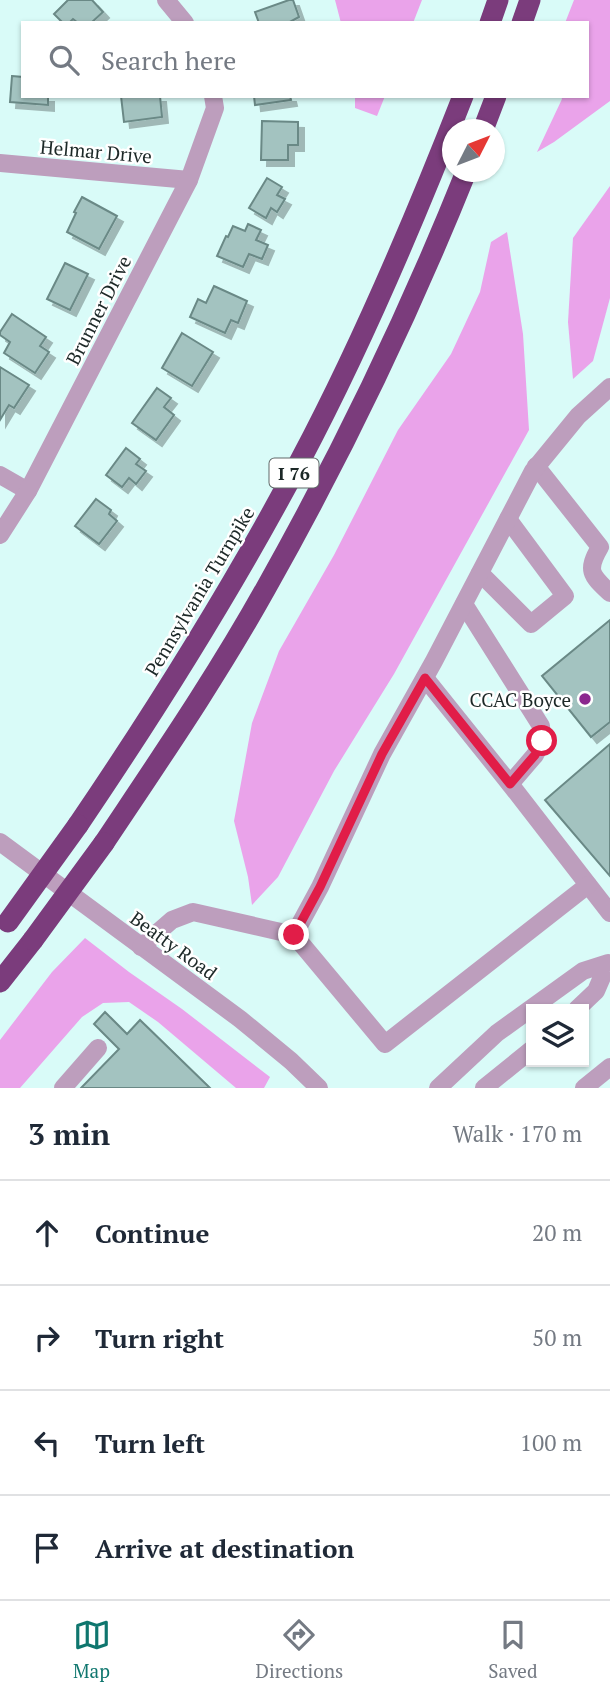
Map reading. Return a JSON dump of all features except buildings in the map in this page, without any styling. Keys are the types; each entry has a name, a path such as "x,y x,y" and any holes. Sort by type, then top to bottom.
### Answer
{"highway":[{"path":"491,21 498,0"},
{"path":"523,21 530,0"},
{"name":"Pennsylvania Turnpike","path":"4,927 78,825 224,599 302,457 385,284 462,98"},
{"path":"487,119 495,98"},
{"name":"I 76","path":"0,982 104,843 221,664 266,589 367,397 462,182"}],"street":[{"path":"166,0 183,21"},
{"name":"Brunner Drive","path":"0,535 28,491 189,180 215,108 213,98"},
{"name":"Helmar Drive","path":"0,163 189,180"},
{"path":"294,935 320,887 382,754 536,466 578,416 610,387"},
{"path":"536,466 600,547 591,562 594,577 610,593"},
{"path":"0,475 28,491"},
{"path":"480,573 531,624 565,596 508,519"},
{"path":"464,604 541,726 542,741 535,755 510,784"},
{"path":"425,678 610,913"},
{"name":"Beatty Road","path":"0,842 240,1018 319,1088"},
{"path":"141,947 172,920 193,912 294,935 385,1044 588,885"},
{"path":"582,1004 596,991 609,963"},
{"path":"438,1088 497,1033 583,971 609,963"},
{"path":"63,1088 98,1048"},
{"path":"484,1088 526,1054"},
{"path":"584,1088 610,1067"}],"shaded area":[{"path":"335,0 422,0 414,21 340,21"},
{"path":"574,0 610,0 610,101 537,152 562,98 589,98 589,21 566,21"},
{"path":"355,98 384,98 377,116 355,108"},
{"path":"610,186 610,298 593,361 573,379 568,322 573,238"},
{"path":"507,232 523,334 529,430 394,674 334,771 278,877 252,905 234,821 252,723 279,651 334,555 398,430 451,354 480,292 491,242"},
{"path":"85,938 270,1077 264,1088 236,1088 158,1022 129,1002 103,1003 82,1017 20,1088 0,1088 0,1040 52,972"}],"place":[{"name":"CCAC Boyce","path":"585,699"}],"route":[{"path":"294,935 320,887 382,754 425,678 510,784 535,755 542,741"}]}
